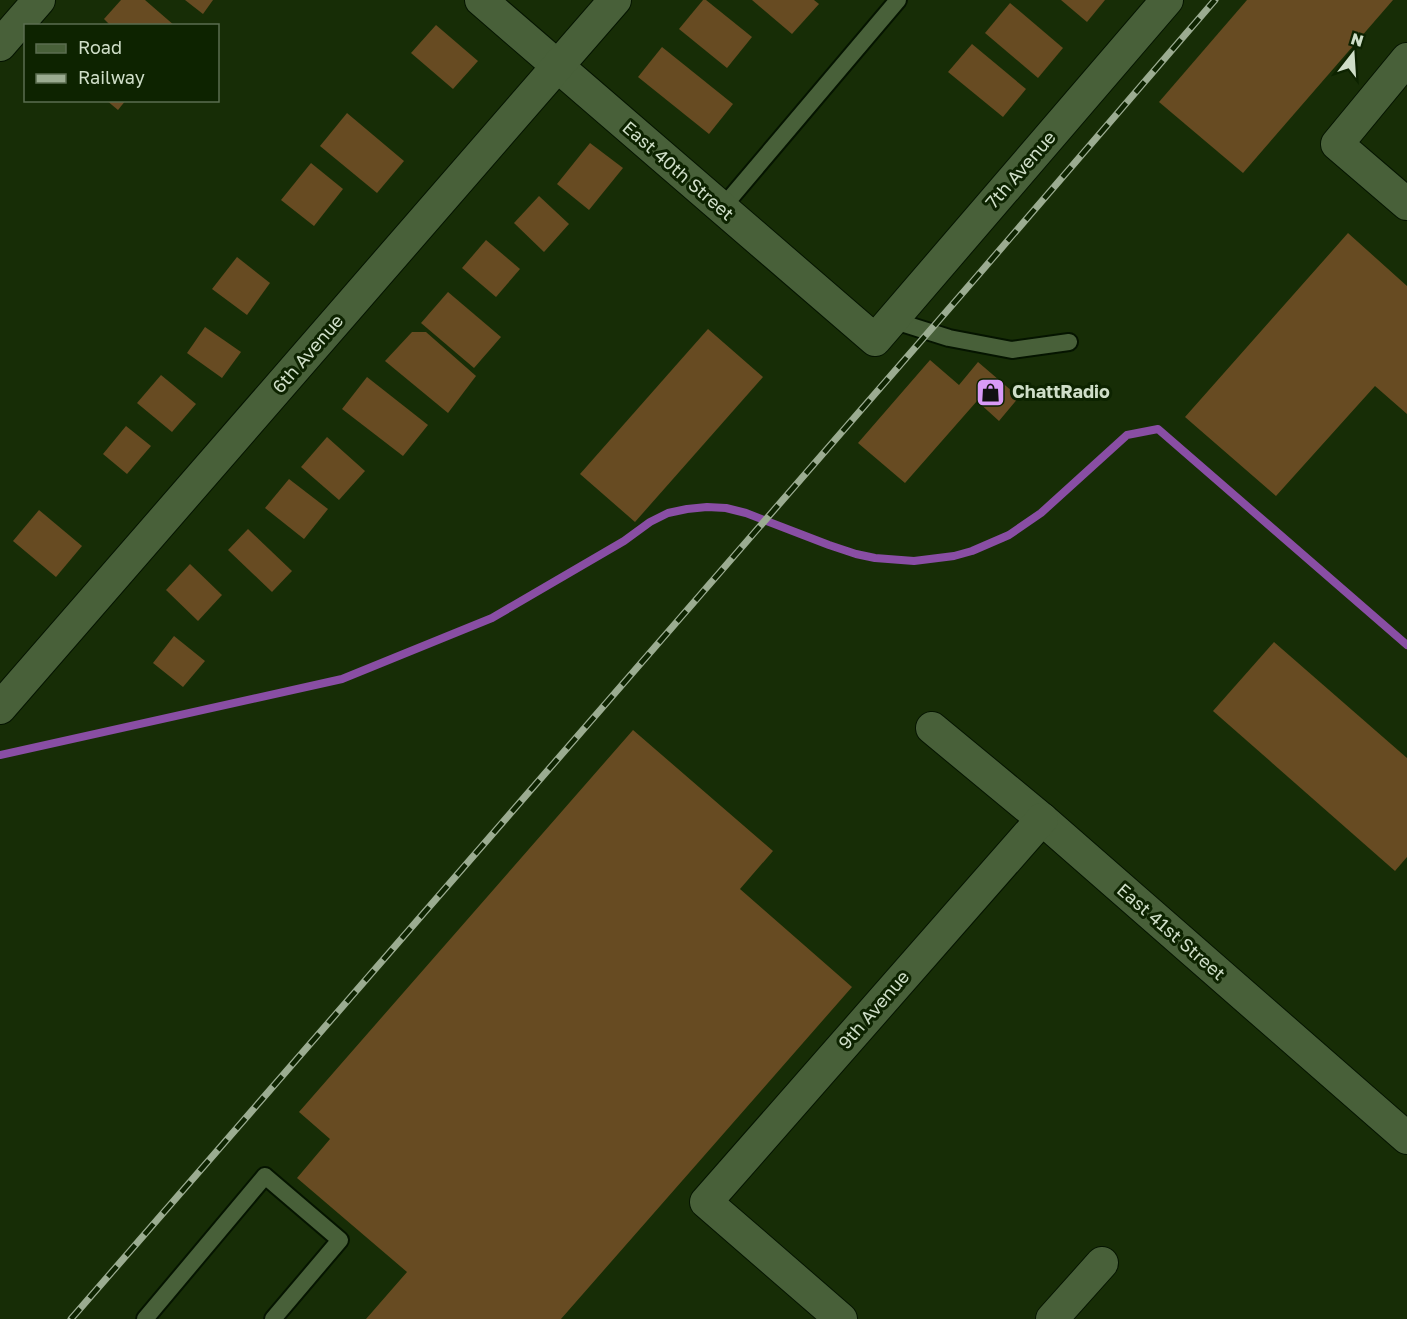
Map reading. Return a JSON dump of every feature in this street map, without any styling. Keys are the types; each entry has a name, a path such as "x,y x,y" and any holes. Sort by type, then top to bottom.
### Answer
{"street":[{"path":"0,45 39,0"},
{"name":"East 40th Street","path":"481,0 722,208 883,330"},
{"name":"6th Avenue","path":"2,702 615,0"},
{"name":"7th Avenue","path":"883,330 1167,0"},
{"path":"1407,60 1337,144 1407,204"},
{"name":"East 41st Street","path":"932,728 1042,819 1407,1138"},
{"name":"9th Avenue","path":"841,1319 706,1202 1042,819"},
{"path":"1052,1319 1102,1263"}],"lane":[{"path":"722,208 898,0"},
{"path":"883,330 949,338 1012,350 1069,342"},
{"path":"145,1319 266,1176 340,1240 273,1319"}],"building":[{"path":"121,0 145,0 173,24 109,24 104,19"},
{"path":"185,0 213,0 203,14"},
{"path":"703,0 706,0 752,37 727,68 679,29"},
{"path":"752,0 814,0 819,4 792,34"},
{"path":"1061,0 1105,0 1087,22"},
{"path":"1247,0 1393,0 1243,173 1159,102"},
{"path":"1010,3 1063,48 1038,78 985,33"},
{"path":"436,25 478,61 453,89 411,53"},
{"path":"972,44 1026,89 1003,117 948,72"},
{"path":"662,47 733,104 709,134 638,77"},
{"path":"108,102 124,102 118,110"},
{"path":"347,113 404,161 377,193 320,146"},
{"path":"590,143 623,168 589,210 557,184"},
{"path":"311,163 343,189 314,226 281,200"},
{"path":"539,196 569,224 544,252 514,223"},
{"path":"1348,233 1407,286 1407,414 1375,386 1276,496 1185,417"},
{"path":"486,240 520,269 496,297 462,268"},
{"path":"237,257 270,283 247,315 212,289"},
{"path":"448,292 501,337 474,368 421,323"},
{"path":"205,327 241,352 222,378 187,353"},
{"path":"708,329 763,377 635,522 580,474"},
{"path":"412,332 426,332 476,376 448,413 385,361"},
{"path":"930,360 959,385 978,362 1019,397 999,421 977,401 905,483 858,443"},
{"path":"161,375 196,404 172,432 137,403"},
{"path":"367,377 428,425 403,456 342,409"},
{"path":"126,426 151,446 127,474 103,454"},
{"path":"327,437 365,471 339,500 301,467"},
{"path":"289,479 328,509 304,539 265,508"},
{"path":"39,510 82,546 56,577 13,541"},
{"path":"248,529 292,571 272,592 228,550"},
{"path":"190,564 222,595 198,621 166,590"},
{"path":"174,636 205,661 183,687 153,663"},
{"path":"1274,642 1407,758 1407,857 1395,871 1213,711"},
{"path":"633,730 773,851 740,889 852,987 561,1319 366,1319 407,1272 297,1178 330,1139 299,1112"}],"waterway":[{"path":"0,755 342,679 492,618 624,541 650,522 668,513 687,509 726,508 746,513 829,545 875,558 914,561 954,556 972,551 1009,535 1041,513 1127,435 1158,429 1407,645"}],"railway":[{"path":"71,1319 1215,0"}],"place":[{"name":"ChattRadio","path":"991,392"}]}
